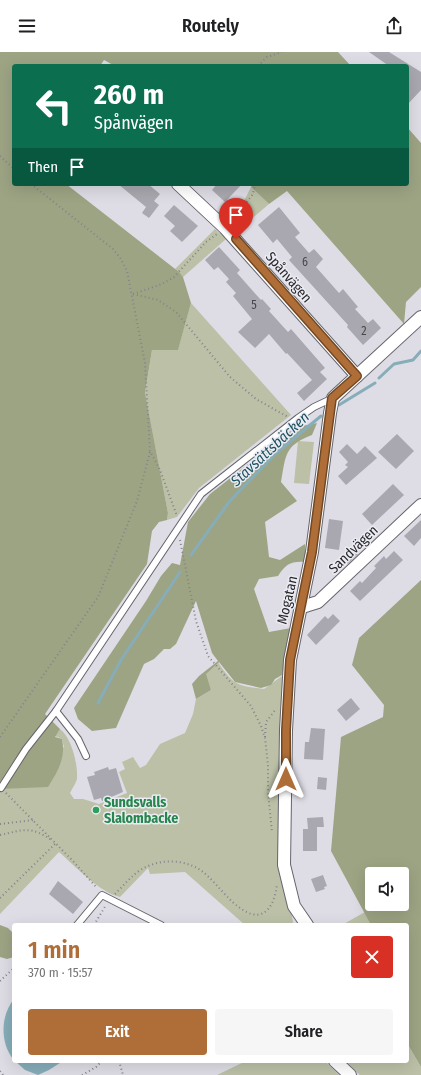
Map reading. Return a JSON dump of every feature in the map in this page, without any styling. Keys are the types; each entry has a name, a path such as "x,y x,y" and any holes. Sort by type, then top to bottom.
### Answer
{"street":[{"name":"Spånvägen","path":"180,186 226,228 357,376"},
{"path":"332,398 421,317"},
{"name":"Mogatan","path":"303,923 294,906 284,866 286,730 289,706 290,660 312,552 332,398"},
{"name":"Sandvägen","path":"302,607 318,602 421,505"},
{"path":"337,1063 350,1075"}],"lane":[{"path":"1,788 26,749 56,711 201,494 294,421 314,407 332,398"},
{"path":"56,711 78,739 86,756"},
{"path":"79,923 102,895 111,898 157,923"}],"path":[{"path":"260,64 267,57 282,52"},
{"path":"0,156 12,167"},
{"path":"0,737 98,597 137,501 150,451 147,374 133,294 127,271 121,259 113,249 34,186"},
{"path":"133,294 162,284 174,277 206,242 226,228 240,214 254,194 255,186"},
{"path":"133,294 158,300 176,312 230,377 256,399 294,421"},
{"path":"150,451 160,470 177,516 196,621 208,656 251,706 265,738"},
{"path":"273,839 265,738 266,722 278,707 289,706"},
{"path":"1,788 34,820 102,895"},
{"path":"0,824 34,820"},
{"path":"0,835 22,829 29,830 42,834 56,844"},
{"path":"0,898 56,844"},
{"path":"95,923 111,898 142,869 164,862 190,864 203,872 243,910 254,915 262,914 268,911 276,894 277,878"},
{"path":"0,981 12,970"},
{"path":"82,1075 100,1063"},
{"path":"120,1063 123,1075"},
{"path":"0,1071 3,1075"}],"green space":[{"path":"0,52 338,52 349,64 111,64 104,60 101,64 12,64 12,186 69,186 179,272 183,277 191,303 178,350 152,350 145,393 168,513 167,520 159,522 152,531 147,564 45,714 60,729 55,737 62,739 63,746 60,764 48,787 0,789"},
{"path":"409,129 421,143 421,287 406,302 404,324 287,191 269,204 251,187 409,186"},
{"path":"251,187 269,204 237,231 225,218 232,217 243,203"},
{"path":"215,229 226,239 183,277 175,269"},
{"path":"191,303 291,415 199,488 177,517 167,520 168,513 145,394 152,350 178,349"},
{"path":"317,423 312,435 296,443 291,448 288,452 284,465 281,482 297,501 265,522 269,557 280,560 305,544 305,562 289,564 278,576 259,579 254,589 269,632 291,628 282,675 275,679 271,685 261,688 235,682 219,662 206,674 211,690 196,699 192,684 199,676 218,661 212,653 196,601 176,644 170,649 164,649 154,659 144,664 116,728 92,731 78,719 74,708 146,601 161,576 172,563 180,565 188,522 210,494 289,432 302,426"},
{"path":"298,441 314,442 309,484 294,483"},
{"path":"421,580 421,1067 409,1046 409,923 370,923 331,851 341,737 383,717 384,705 352,665 359,638"},
{"path":"218,662 228,676 236,683 248,687 264,689 282,676 282,764 290,906 292,923 243,923 185,872 150,874 148,868 120,897 104,890 59,852 0,914 0,789 64,747 62,739 55,736 60,729 71,745 75,759 77,779 70,793 74,799 83,799 99,804 127,793 119,772 125,769 122,762 133,757 140,768 146,765 160,744 185,733 193,714 196,699 211,690 205,674"},
{"path":"365,912 370,923 346,923"},
{"path":"0,925 8,928 12,932 12,958 7,959 0,957"},
{"path":"409,1046 421,1067 421,1075 360,1075 346,1063 409,1063"},
{"path":"242,1063 327,1063 339,1075 217,1075"}],"water":[{"path":"12,1002 12,1057 6,1046 4,1038 4,1022 9,1006"},
{"path":"17,1063 60,1063 38,1075 25,1070"}],"building":[{"path":"369,52 389,52 408,64 386,64"},
{"path":"409,64 421,72 421,90 409,103"},
{"path":"120,186 150,186 160,194 154,201 159,205 149,218 142,213 146,207"},
{"path":"215,186 240,186 225,202 212,190"},
{"path":"174,205 198,226 182,242 170,231 175,226 164,216"},
{"path":"279,207 300,233 295,237 309,253 314,249 323,259 316,267 339,293 343,289 358,307 355,309 368,323 373,319 381,328 363,345 347,327 348,325 289,260 292,257 277,239 273,243 258,225"},
{"path":"219,247 240,270 237,273 271,309 269,311 288,332 291,329 325,368 320,372 327,379 304,401 297,393 312,380 287,353 286,354 269,334 255,348 238,332 252,319 233,296 236,293 226,282 229,279 218,267 214,270 205,260"},
{"path":"397,434 414,451 396,469 378,452"},
{"path":"347,444 357,454 365,446 377,458 346,485 338,476 348,467 345,465 348,462 339,452"},
{"path":"393,484 404,495 372,525 362,514"},
{"path":"329,519 343,521 339,550 325,548"},
{"path":"421,520 421,538 414,546 404,536"},
{"path":"354,550 358,554 348,564 344,559"},
{"path":"394,551 403,560 360,601 350,591 360,581 362,583 376,568 374,566 384,556 386,559"},
{"path":"333,614 340,621 316,645 307,635 325,616 328,619"},
{"path":"351,698 360,709 346,721 337,710"},
{"path":"311,728 325,729 323,760 304,759 305,742 309,742"},
{"path":"108,767 109,770 116,768 123,792 102,801 101,798 94,800 87,777 95,775 94,772"},
{"path":"318,777 327,778 326,790 317,789"},
{"path":"323,817 324,827 317,827 317,851 303,851 303,829 308,829 307,818"},
{"path":"323,875 327,886 324,887 325,889 316,892 311,879"},
{"path":"58,881 83,902 73,914 49,894"}],"waterway":[{"name":"Stavsättsbäcken","path":"379,378 394,364 413,360 421,351"},
{"name":"Stavsättsbäcken","path":"339,405 375,383"},
{"name":"Stavsättsbäcken","path":"191,555 229,502 275,454 321,416"},
{"name":"Stavsättsbäcken","path":"98,703 121,660 180,572"}],"place":[{"name":"Sundsvalls Slalombacke","path":"96,810"}],"route":[{"path":"236,239 357,376 332,398 312,552 290,660 289,706 286,730 286,779"}]}
